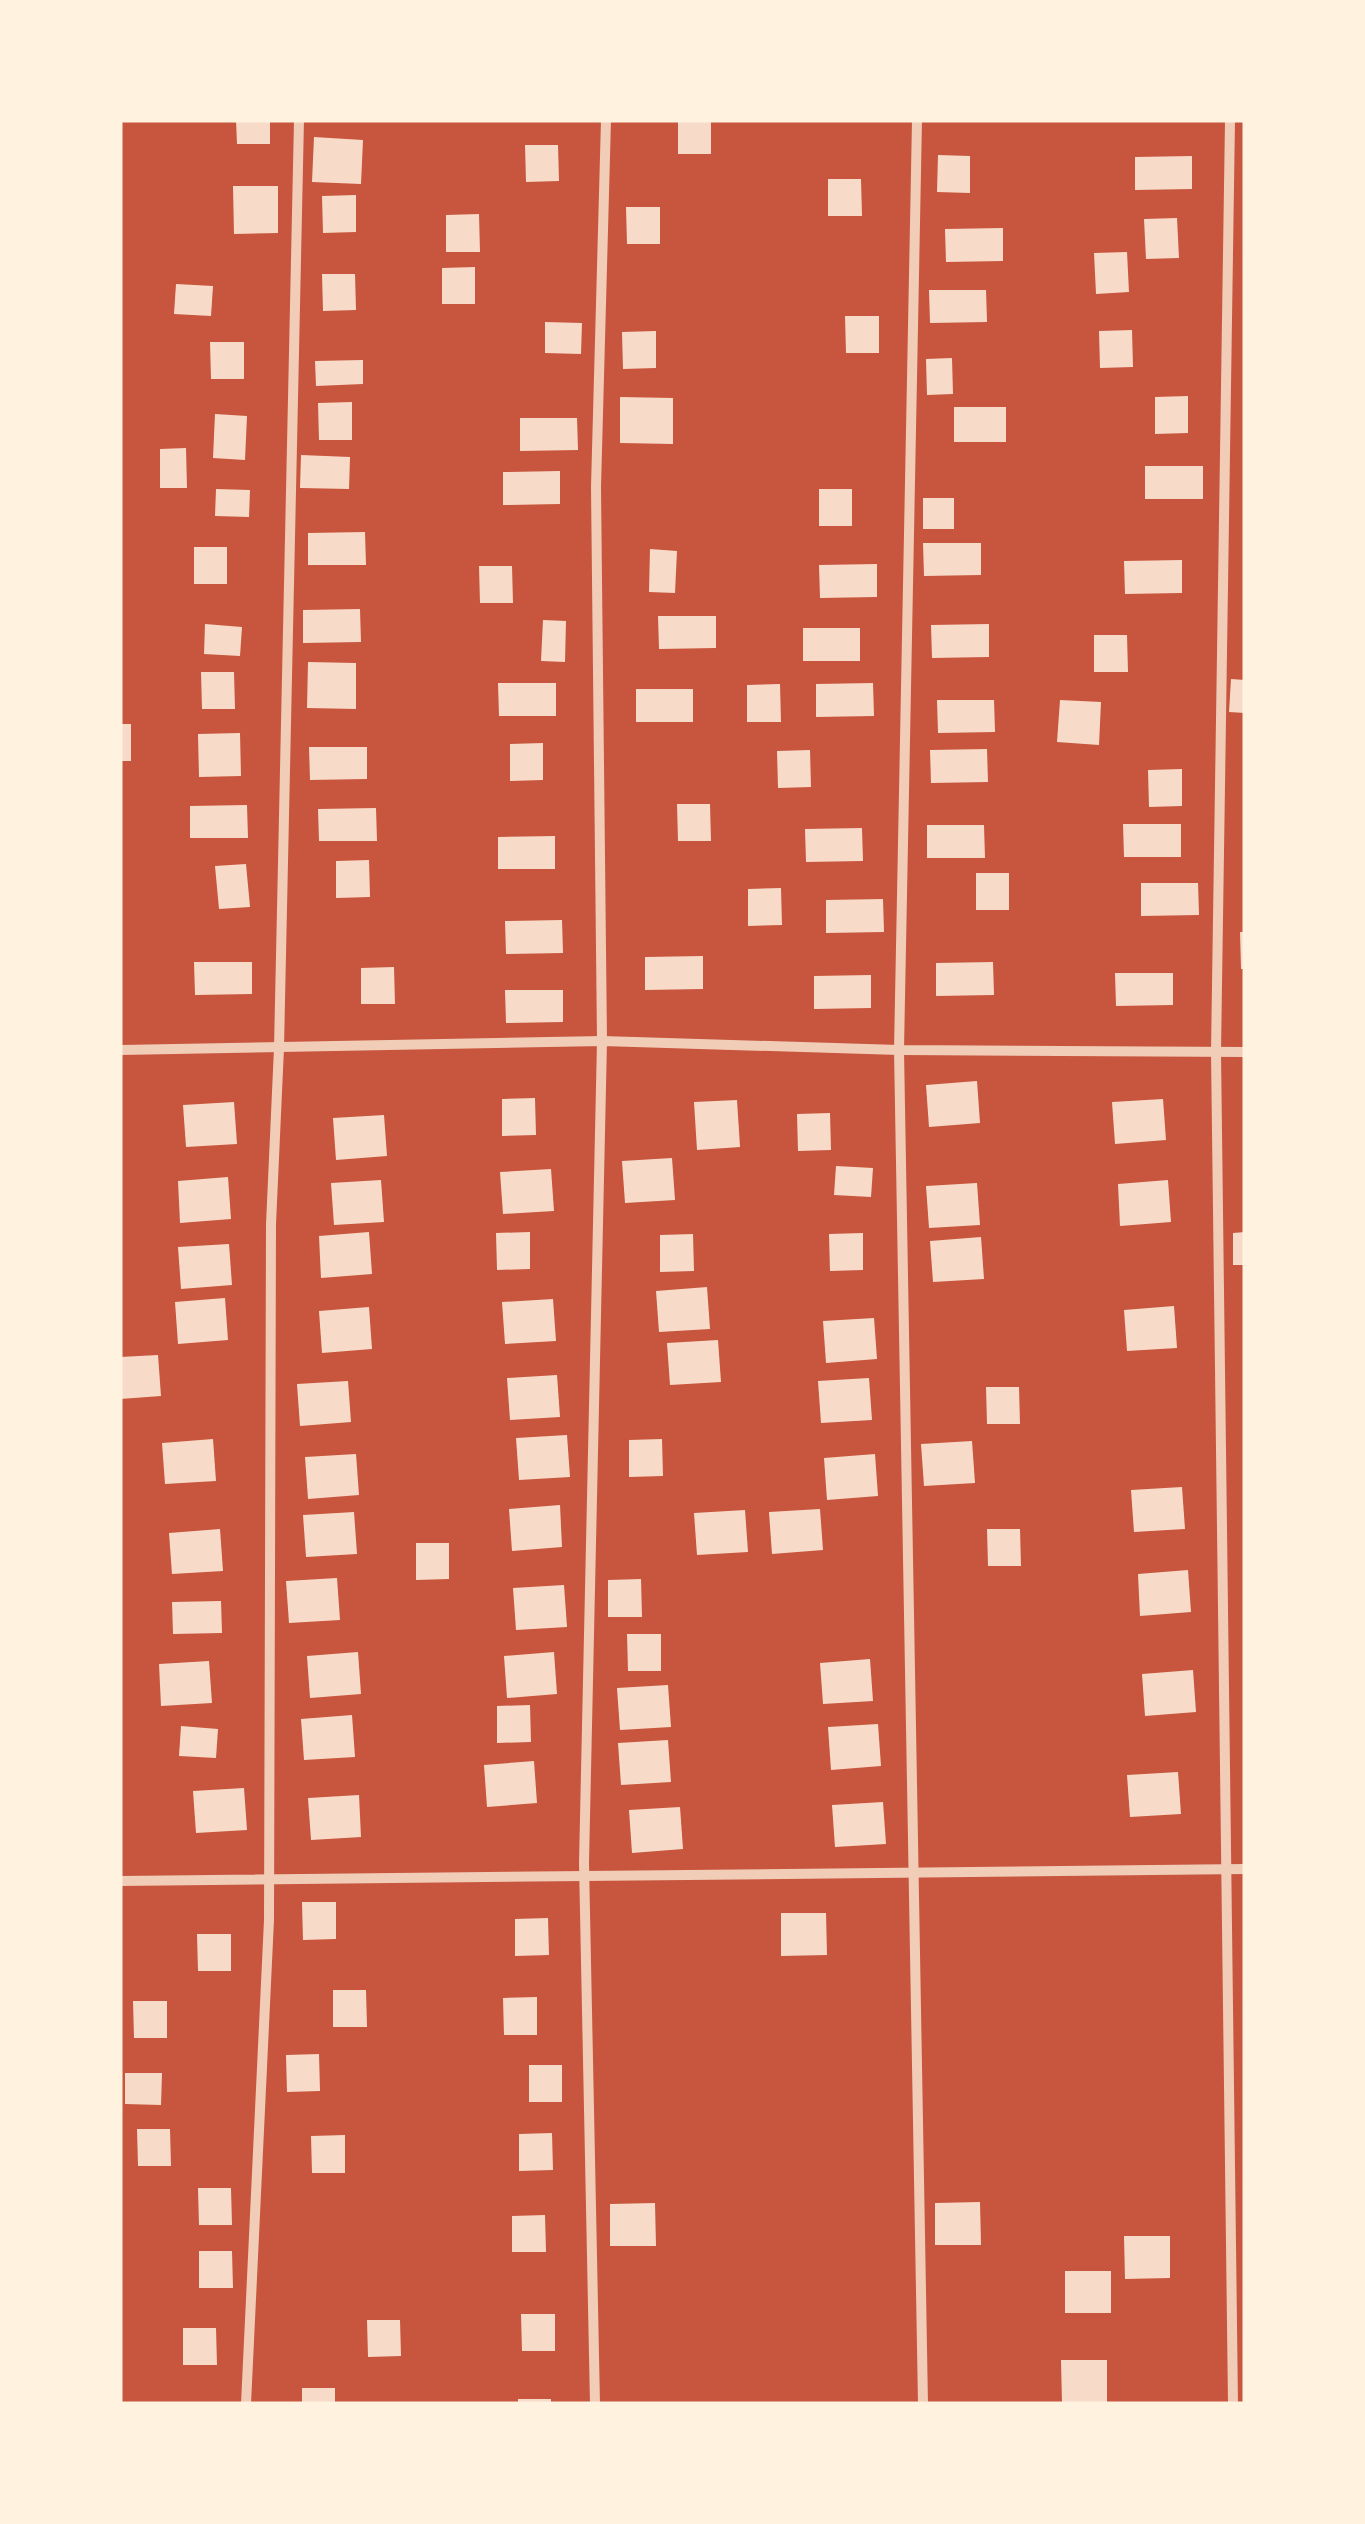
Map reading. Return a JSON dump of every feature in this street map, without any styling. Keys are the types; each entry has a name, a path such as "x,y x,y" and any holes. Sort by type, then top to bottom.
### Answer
{"street":[{"path":"246,2404 269,1880 271,1243 279,1048 298,120"},
{"path":"595,2404 585,1876 602,1041 596,487 606,120"},
{"path":"917,120 899,1050 923,2404"},
{"path":"1230,120 1216,1052 1232,2404"},
{"path":"120,1050 602,1041 899,1050 1245,1052"},
{"path":"120,1881 1245,1869"}],"building":[{"path":"236,120 270,120 270,144 237,144"},
{"path":"678,120 711,120 711,154 678,154"},
{"path":"314,137 363,140 361,184 312,182"},
{"path":"525,145 558,145 559,181 526,182"},
{"path":"938,155 970,156 970,193 937,192"},
{"path":"1192,156 1192,189 1135,190 1135,157"},
{"path":"828,179 861,179 862,216 828,216"},
{"path":"233,186 278,186 278,233 234,234"},
{"path":"356,195 356,232 323,233 322,196"},
{"path":"626,207 660,207 660,244 627,244"},
{"path":"479,214 480,252 446,252 446,215"},
{"path":"1177,218 1179,258 1146,259 1144,219"},
{"path":"1003,228 1003,261 946,262 945,229"},
{"path":"1127,252 1129,292 1096,294 1094,253"},
{"path":"475,267 475,304 442,304 442,268"},
{"path":"322,274 355,274 356,310 323,311"},
{"path":"176,284 213,286 211,316 174,314"},
{"path":"929,290 986,290 987,322 930,323"},
{"path":"845,316 879,316 879,353 846,353"},
{"path":"545,322 582,323 581,354 545,353"},
{"path":"1132,330 1133,367 1100,368 1099,331"},
{"path":"656,331 656,368 623,369 622,332"},
{"path":"210,342 244,342 244,379 211,379"},
{"path":"952,358 953,394 927,395 926,359"},
{"path":"363,360 363,384 316,386 315,361"},
{"path":"1188,396 1188,433 1155,434 1155,397"},
{"path":"620,397 673,398 673,444 620,443"},
{"path":"352,402 352,440 319,440 318,403"},
{"path":"954,407 1006,407 1006,442 954,442"},
{"path":"215,414 247,416 245,460 213,458"},
{"path":"520,418 577,418 578,450 520,451"},
{"path":"186,448 187,488 160,488 160,449"},
{"path":"301,455 350,457 349,489 300,488"},
{"path":"1145,466 1203,466 1203,499 1145,499"},
{"path":"560,471 560,504 503,505 503,472"},
{"path":"216,489 250,490 249,517 215,516"},
{"path":"819,489 852,489 852,526 819,526"},
{"path":"923,498 954,498 954,529 923,529"},
{"path":"365,532 366,565 308,565 308,533"},
{"path":"923,543 981,543 981,575 924,576"},
{"path":"194,547 227,547 227,584 194,584"},
{"path":"650,549 677,551 675,593 649,592"},
{"path":"1182,560 1182,593 1125,594 1124,561"},
{"path":"877,564 877,597 820,598 819,565"},
{"path":"479,566 512,566 513,603 480,603"},
{"path":"360,609 361,642 303,643 303,610"},
{"path":"658,616 716,616 716,648 659,649"},
{"path":"543,620 566,621 565,662 541,661"},
{"path":"205,624 242,627 240,656 204,654"},
{"path":"989,624 989,657 932,658 931,625"},
{"path":"803,628 860,628 860,661 803,661"},
{"path":"1094,635 1127,635 1128,672 1094,672"},
{"path":"308,662 356,663 356,709 307,708"},
{"path":"201,672 234,672 235,709 202,709"},
{"path":"1231,679 1245,680 1245,713 1229,712"},
{"path":"498,683 556,683 556,716 499,716"},
{"path":"873,683 874,716 816,717 816,684"},
{"path":"780,684 781,722 747,722 747,685"},
{"path":"636,689 693,689 693,722 636,722"},
{"path":"937,700 994,700 995,732 938,733"},
{"path":"1060,700 1101,702 1099,745 1057,742"},
{"path":"120,724 131,724 131,761 120,761"},
{"path":"240,733 241,776 199,777 198,734"},
{"path":"543,743 543,780 510,781 510,744"},
{"path":"309,747 367,747 367,779 310,780"},
{"path":"987,749 988,782 931,783 930,750"},
{"path":"810,750 811,787 778,788 777,751"},
{"path":"1182,769 1182,806 1149,807 1148,770"},
{"path":"677,804 710,804 711,841 678,841"},
{"path":"247,805 248,838 190,838 190,806"},
{"path":"376,808 377,841 319,841 318,809"},
{"path":"1123,824 1181,824 1181,857 1124,857"},
{"path":"927,825 984,825 985,858 927,858"},
{"path":"862,828 863,861 806,862 805,829"},
{"path":"555,836 555,869 498,869 498,837"},
{"path":"369,860 370,897 336,898 336,861"},
{"path":"246,864 250,907 219,909 215,866"},
{"path":"976,873 1009,873 1009,910 976,910"},
{"path":"1141,883 1198,883 1199,915 1141,916"},
{"path":"781,888 782,925 748,926 748,889"},
{"path":"883,899 884,932 826,933 826,900"},
{"path":"562,920 563,953 506,954 505,921"},
{"path":"1240,932 1245,932 1245,969 1241,969"},
{"path":"703,956 703,989 645,990 645,957"},
{"path":"194,962 252,962 252,994 195,995"},
{"path":"993,962 994,995 936,996 936,963"},
{"path":"394,967 395,1004 361,1004 361,968"},
{"path":"1115,973 1173,973 1173,1005 1116,1006"},
{"path":"871,975 871,1008 814,1009 814,976"},
{"path":"505,990 563,990 563,1022 506,1023"},
{"path":"977,1081 980,1123 929,1127 926,1085"},
{"path":"535,1098 536,1135 502,1136 502,1099"},
{"path":"1163,1099 1166,1140 1115,1144 1112,1102"},
{"path":"737,1100 740,1147 697,1150 694,1102"},
{"path":"234,1102 237,1144 186,1147 183,1105"},
{"path":"830,1113 831,1150 798,1151 797,1114"},
{"path":"384,1115 387,1156 336,1160 333,1118"},
{"path":"672,1158 675,1200 625,1203 622,1161"},
{"path":"836,1166 873,1168 871,1197 834,1195"},
{"path":"551,1169 554,1211 503,1214 500,1172"},
{"path":"228,1177 231,1219 180,1223 178,1181"},
{"path":"381,1180 384,1222 334,1225 331,1183"},
{"path":"1168,1180 1171,1222 1120,1226 1118,1184"},
{"path":"977,1183 980,1225 929,1228 926,1186"},
{"path":"369,1232 372,1274 321,1278 319,1236"},
{"path":"530,1232 530,1269 497,1270 496,1233"},
{"path":"1245,1232 1245,1265 1233,1265 1233,1233"},
{"path":"863,1233 863,1270 830,1271 829,1234"},
{"path":"693,1234 694,1271 660,1272 660,1235"},
{"path":"981,1237 984,1279 933,1282 930,1241"},
{"path":"229,1244 232,1285 181,1289 178,1247"},
{"path":"707,1287 710,1329 659,1332 656,1291"},
{"path":"225,1298 228,1340 178,1344 175,1302"},
{"path":"553,1299 556,1341 505,1344 502,1302"},
{"path":"1174,1306 1177,1348 1127,1351 1124,1310"},
{"path":"369,1307 372,1349 322,1353 319,1311"},
{"path":"874,1318 877,1359 826,1363 823,1321"},
{"path":"718,1340 721,1382 670,1385 667,1343"},
{"path":"158,1355 161,1396 120,1399 120,1357"},
{"path":"557,1375 560,1417 510,1420 507,1378"},
{"path":"869,1378 872,1420 821,1423 818,1381"},
{"path":"348,1381 351,1422 300,1426 297,1384"},
{"path":"986,1387 1019,1387 1020,1424 987,1424"},
{"path":"567,1435 570,1477 519,1480 516,1438"},
{"path":"213,1439 216,1481 165,1484 162,1443"},
{"path":"662,1439 663,1476 629,1477 629,1440"},
{"path":"972,1441 975,1483 924,1486 921,1444"},
{"path":"356,1454 359,1495 308,1499 305,1457"},
{"path":"875,1454 878,1496 827,1500 824,1458"},
{"path":"1182,1487 1185,1529 1134,1532 1131,1490"},
{"path":"560,1505 562,1547 512,1551 509,1509"},
{"path":"820,1509 823,1550 772,1554 769,1512"},
{"path":"745,1510 748,1552 697,1555 694,1513"},
{"path":"354,1512 357,1554 306,1557 303,1515"},
{"path":"220,1529 223,1571 172,1574 169,1533"},
{"path":"987,1529 1020,1529 1021,1566 988,1566"},
{"path":"416,1543 449,1543 449,1579 416,1580"},
{"path":"1188,1570 1191,1612 1140,1616 1138,1574"},
{"path":"337,1578 340,1620 289,1623 286,1581"},
{"path":"641,1579 642,1617 608,1617 608,1580"},
{"path":"564,1585 567,1627 516,1630 513,1588"},
{"path":"221,1601 222,1633 173,1634 172,1602"},
{"path":"627,1634 661,1634 661,1671 628,1671"},
{"path":"358,1652 361,1694 310,1698 307,1656"},
{"path":"554,1652 557,1694 507,1698 504,1656"},
{"path":"870,1659 873,1701 823,1704 820,1663"},
{"path":"209,1661 212,1703 161,1706 159,1664"},
{"path":"1193,1670 1196,1712 1145,1716 1142,1674"},
{"path":"668,1685 671,1727 620,1730 617,1688"},
{"path":"530,1705 531,1742 497,1743 497,1706"},
{"path":"352,1715 355,1757 304,1760 301,1719"},
{"path":"878,1724 881,1766 831,1770 828,1727"},
{"path":"181,1726 218,1729 216,1758 179,1756"},
{"path":"668,1740 671,1782 621,1785 618,1743"},
{"path":"534,1761 537,1803 487,1807 484,1765"},
{"path":"1178,1772 1181,1814 1130,1817 1127,1775"},
{"path":"244,1788 247,1830 196,1833 193,1791"},
{"path":"359,1795 361,1837 311,1840 308,1798"},
{"path":"883,1802 886,1844 835,1847 832,1805"},
{"path":"680,1807 683,1849 632,1853 629,1810"},
{"path":"302,1902 336,1902 336,1939 303,1940"},
{"path":"781,1913 826,1913 827,1955 781,1956"},
{"path":"548,1918 549,1955 515,1956 515,1919"},
{"path":"197,1934 231,1934 231,1971 198,1971"},
{"path":"333,1990 366,1990 367,2027 333,2027"},
{"path":"537,1997 537,2035 504,2035 503,1998"},
{"path":"133,2001 167,2001 167,2038 134,2038"},
{"path":"319,2054 320,2091 287,2092 286,2055"},
{"path":"529,2065 562,2065 562,2102 529,2102"},
{"path":"125,2073 162,2073 161,2105 125,2104"},
{"path":"137,2129 170,2129 171,2166 138,2166"},
{"path":"552,2133 553,2170 519,2171 519,2134"},
{"path":"345,2135 345,2173 312,2173 311,2136"},
{"path":"198,2188 231,2188 232,2225 199,2225"},
{"path":"980,2202 981,2245 935,2245 935,2203"},
{"path":"655,2203 656,2246 610,2246 610,2204"},
{"path":"545,2215 546,2252 512,2252 512,2216"},
{"path":"1124,2236 1170,2236 1170,2278 1125,2279"},
{"path":"199,2251 232,2251 233,2288 199,2288"},
{"path":"1065,2271 1111,2271 1111,2313 1065,2313"},
{"path":"521,2314 555,2314 555,2351 522,2351"},
{"path":"367,2320 400,2320 401,2356 368,2357"},
{"path":"183,2328 216,2328 217,2365 183,2365"},
{"path":"1061,2360 1107,2360 1107,2402 1062,2403"},
{"path":"302,2388 335,2388 335,2404 302,2404"},
{"path":"518,2399 551,2399 551,2404 518,2404"}]}
